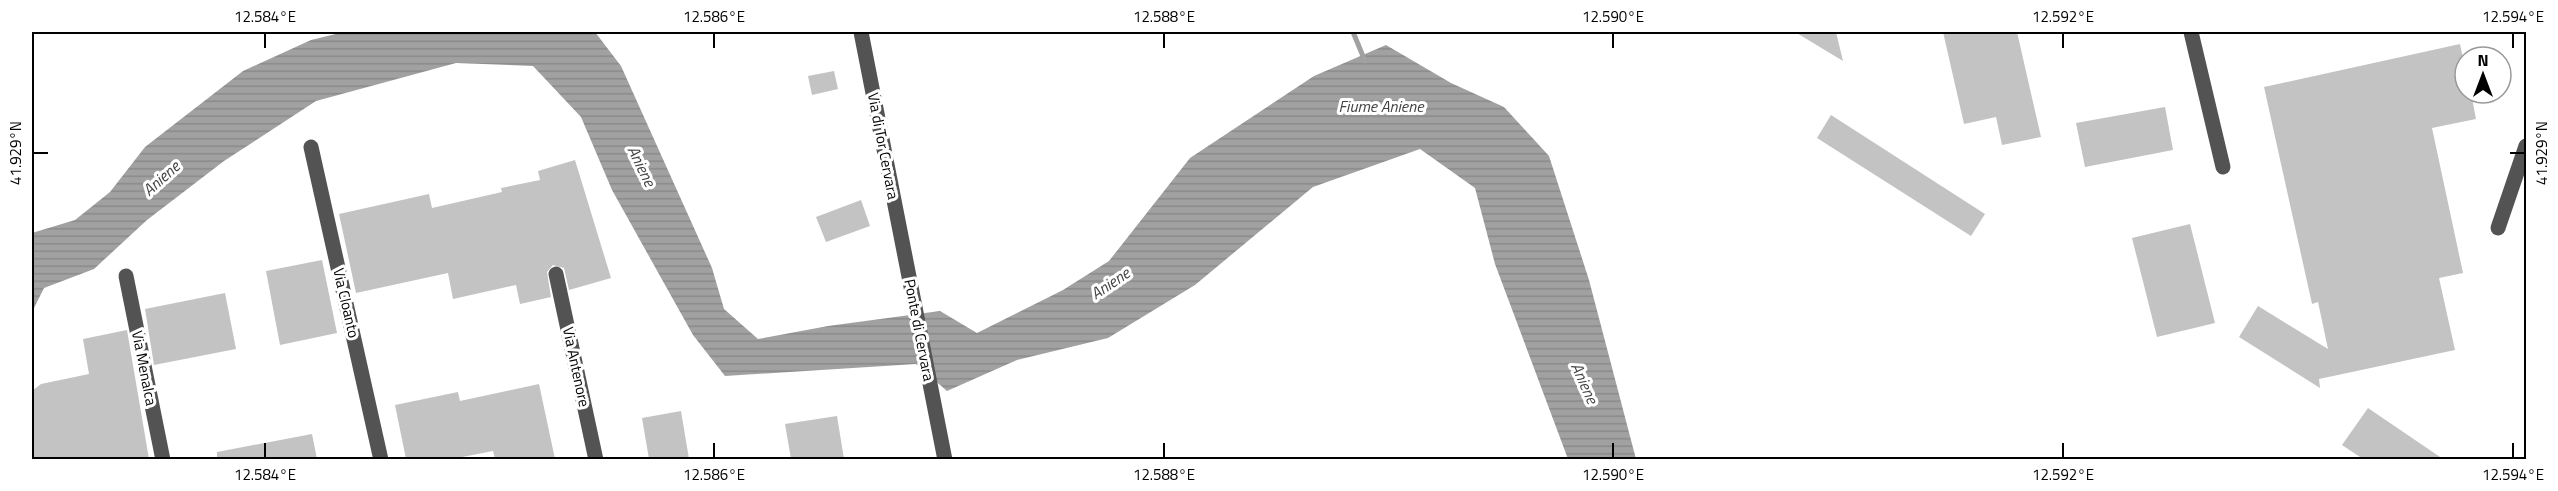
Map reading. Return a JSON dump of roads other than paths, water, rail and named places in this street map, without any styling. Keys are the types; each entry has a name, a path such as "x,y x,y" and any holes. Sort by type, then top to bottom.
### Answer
{"street":[{"name":"Via di Tor Cervara","path":"861,32 905,260"},
{"path":"2191,32 2223,167"},
{"path":"2498,228 2526,146"},
{"name":"Via Cloanto","path":"310,147 381,459"},
{"name":"Ponte di Cervara","path":"905,260 945,459"},
{"name":"Via Antenore","path":"556,274 596,459"},
{"name":"Via Menalca","path":"126,276 163,459"}],"water":[{"name":"Fiume Aniene","path":"344,32 595,32 621,66 712,268 724,309 758,339 828,326 940,311 977,333 1063,290 1109,261 1190,158 1314,76 1386,45 1451,83 1504,107 1549,156 1589,280 1636,459 1568,459 1495,264 1475,188 1420,149 1313,187 1195,285 1108,338 1017,360 947,391 916,364 725,376 693,335 612,190 581,117 533,66 456,63 316,101 224,161 147,220 94,269 44,288 32,312 32,233 75,220 110,192 145,147 243,71 311,40"}],"waterway":[{"path":"1353,32 1365,61"}],"water label":[{"name":"Aniene","path":"642,166"},
{"name":"Aniene","path":"161,178"},
{"name":"Aniene","path":"1110,283"},
{"name":"Aniene","path":"1585,383"}]}
